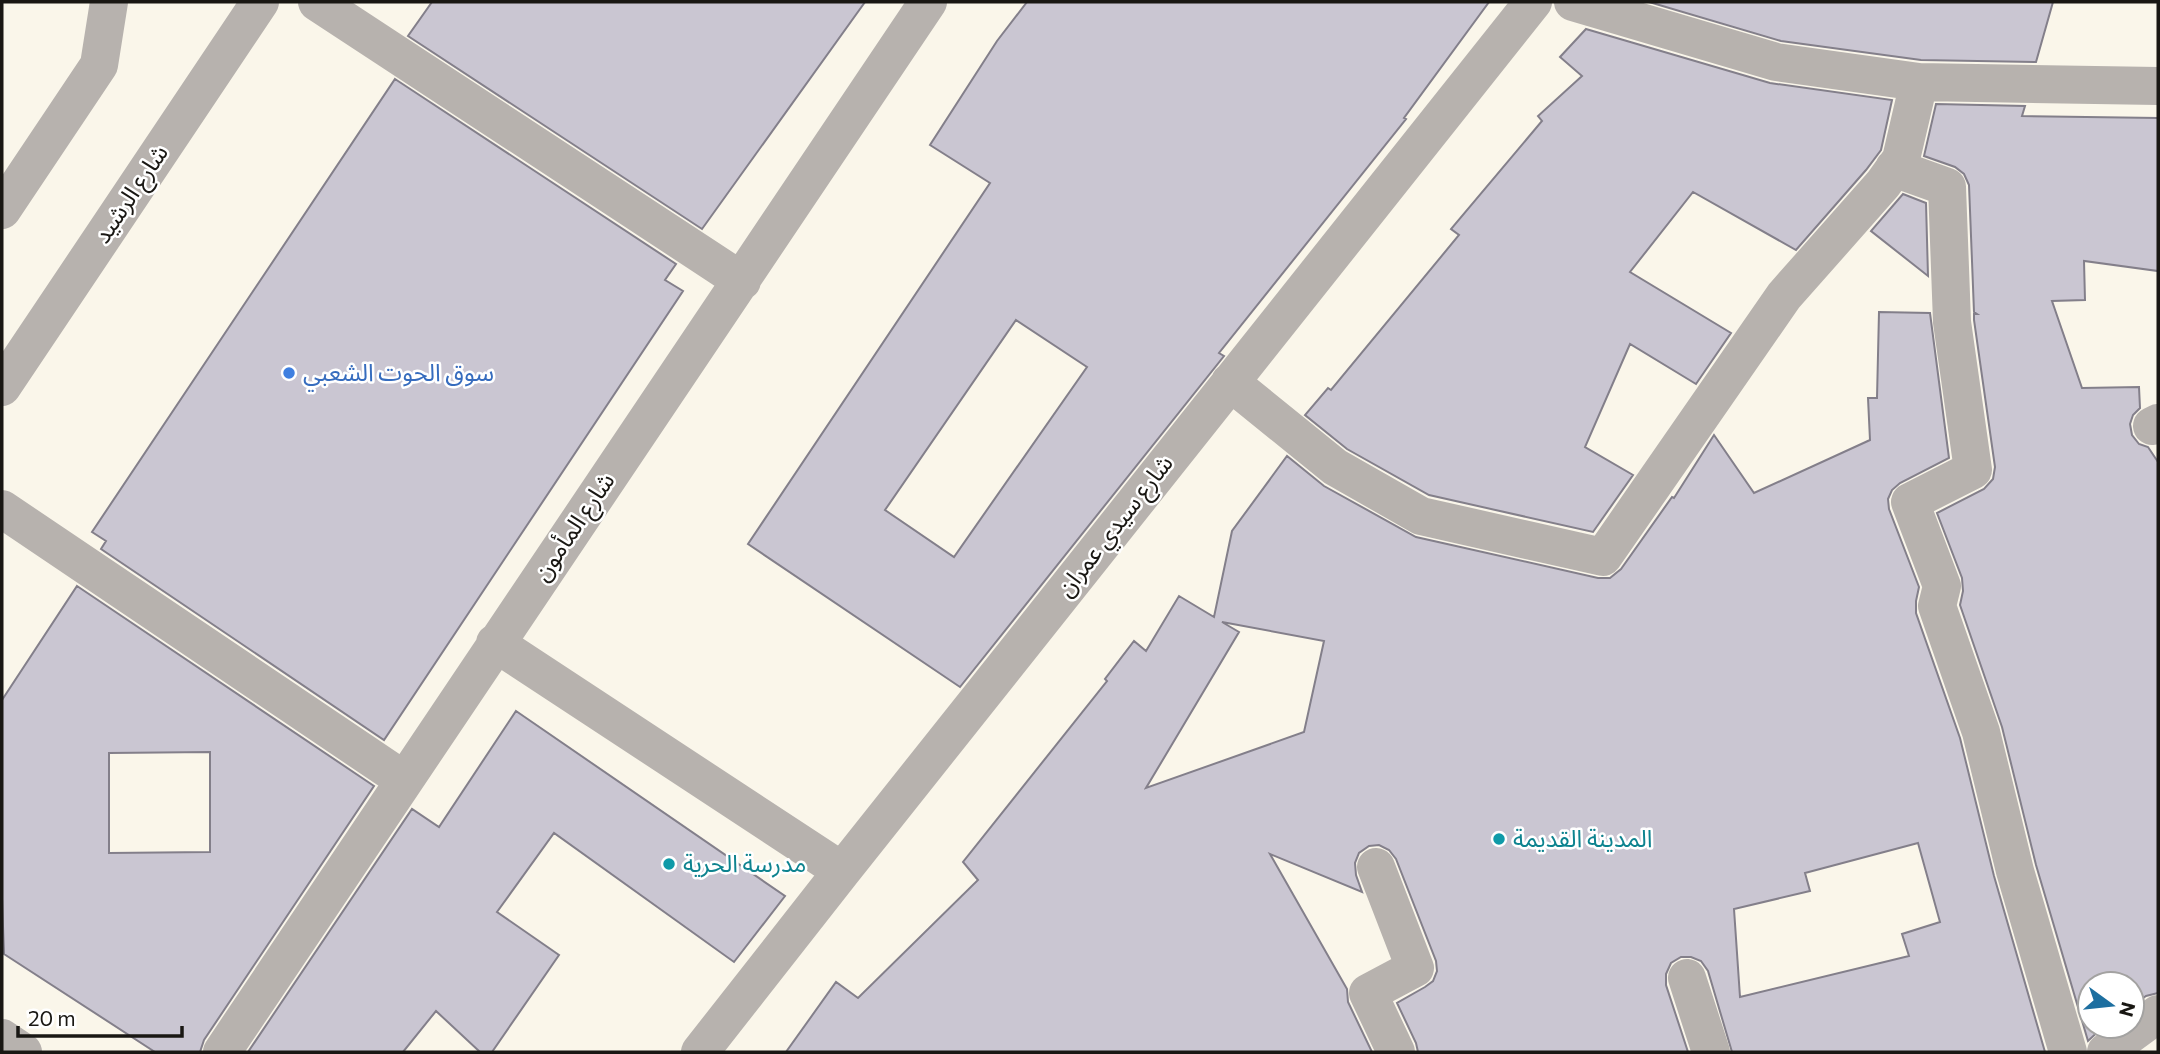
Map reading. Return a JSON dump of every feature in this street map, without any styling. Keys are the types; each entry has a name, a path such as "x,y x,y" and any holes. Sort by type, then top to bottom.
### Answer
{"street":[{"path":"6,193 99,65 109,2"},
{"name":"شارع الرشيد","path":"2,387 260,2"},
{"path":"317,2 742,281"},
{"name":"شارع المأمون","path":"222,1052 928,2"},
{"name":"شارع سيدي عمران","path":"700,1052 1532,2"},
{"path":"1573,2 1776,61 1919,82 2158,86"},
{"path":"1230,382 1335,467 1421,516 1603,557 1784,296 1869,200 1901,159 1919,82"},
{"path":"1894,168 1947,187 1952,322 1973,470 1910,502 1942,586 1937,607 1981,732 2015,871 2068,1052"},
{"path":"2,509 404,780"},
{"path":"495,643 842,871"},
{"path":"1376,867 1415,968 1368,993 1396,1052"},
{"path":"1687,978 1710,1052"},
{"path":"2106,1052 2153,1026"},
{"path":"2,1038 23,1052"}],"building":[{"path":"432,2 865,2 702,229 408,36"},
{"path":"1027,2 1489,2 1404,118 1406,119 1219,353 1224,356 960,687 748,544 990,183 930,145 997,41","holes":["1016,320 1087,367 954,557 885,510"]},
{"path":"1649,2 2053,2 2036,62 1921,60 1781,41"},
{"path":"1586,29 1770,83 1892,100 1881,150 1796,250 1693,192 1630,272 1731,333 1696,384 1630,344 1585,447 1633,475 1593,532 1429,495 1347,449 1305,415 1328,388 1331,390 1459,235 1451,229 1542,121 1538,116 1582,76 1560,57"},
{"path":"395,79 676,264 665,280 683,291 384,740 101,549 106,541 92,532"},
{"path":"1936,104 2025,106 2022,116 2158,118 2158,271 2084,261 2085,300 2052,301 2082,388 2139,387 2140,408 2133,415 2130,424 2132,435 2139,444 2148,447 2158,462 2158,993 2146,996 2146,970 2076,970 2076,1000 2036,865 2002,727 1960,605 1962,578 1937,513 1984,489 1993,479 1995,467 1974,320 1974,314 1977,314 1974,312 1969,185 1964,174 1955,167 1924,156"},
{"path":"1903,194 1926,203 1928,276 1871,231"},
{"path":"1879,312 1930,313 1949,458 1900,483 1892,490 1888,499 1889,509 1919,587 1916,613 1960,738 1994,876 2045,1052 1732,1052 1708,971 1701,961 1681,957 1671,963 1666,974 1666,985 1688,1052 1418,1052 1397,1003 1433,981 1437,971 1436,961 1396,859 1389,850 1379,845 1369,846 1359,853 1355,863 1362,892 1270,854 1347,989 1348,1002 1372,1052 786,1052 836,982 858,998 978,880 963,862 1107,681 1105,679 1134,641 1146,651 1179,596 1214,617 1232,531 1287,456 1324,486 1416,537 1598,578 1610,578 1621,569 1672,497 1674,498 1714,435 1754,493 1870,440 1868,398 1877,398","holes":["1222,622 1324,641 1304,732 1146,788 1239,632","1918,843 1940,922 1902,934 1909,956 1740,997 1734,909 1810,891 1805,873"]},
{"path":"77,586 374,786 204,1040 200,1052 155,1052 4,954 2,700","holes":["210,752 210,852 109,853 109,753"]},
{"name":"مدرسة الحرية","path":"516,711 785,896 734,962 554,833 497,912 559,955 492,1052 480,1052 436,1011 403,1052 248,1052 412,809 439,827"}],"place":[{"name":"سوق الحوت الشعبي","path":"289,373"},
{"name":"المدينة القديمة","path":"1499,839"},
{"name":"مدرسة الحرية","path":"669,864"}]}
